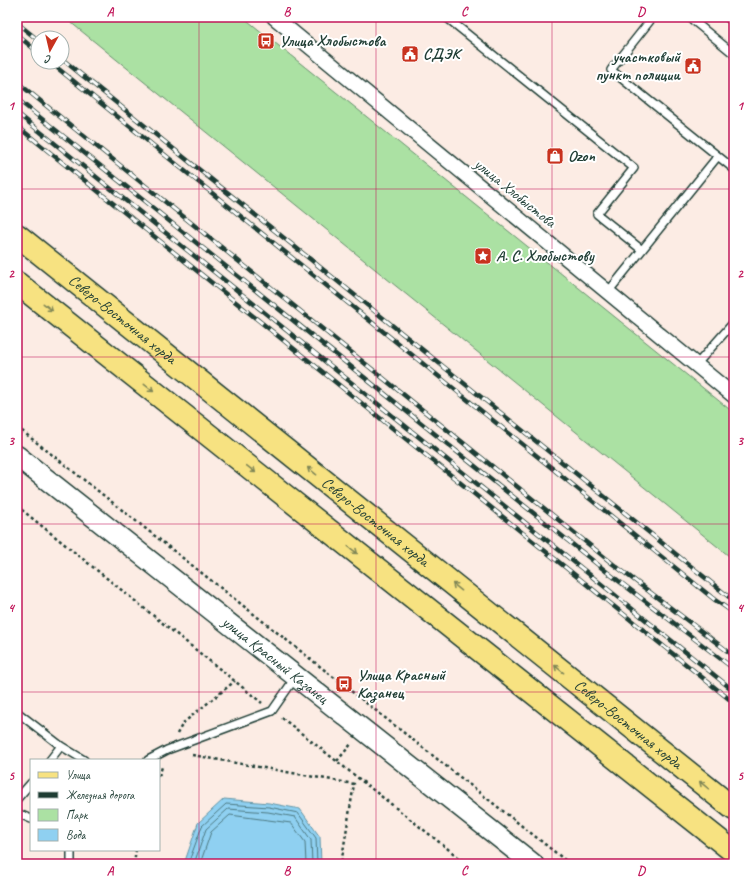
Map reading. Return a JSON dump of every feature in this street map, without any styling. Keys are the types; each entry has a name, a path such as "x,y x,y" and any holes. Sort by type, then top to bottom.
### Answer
{"main road":[{"name":"Северо-Восточная хорда","path":"17,235 734,810"},
{"name":"Северо-Восточная хорда","path":"17,283 734,852"}],"street":[{"name":"улица Хлобыстова","path":"274,17 734,396"},
{"name":"улица Красный Казанец","path":"17,456 533,864"}],"lane":[{"path":"446,17 634,168 597,214 642,250"},
{"path":"653,17 611,70 734,169"},
{"path":"689,17 734,54"},
{"path":"608,292 718,156"},
{"path":"696,365 734,322"},
{"path":"150,759 167,750 272,711 296,677"},
{"path":"17,712 61,746 82,759"},
{"path":"51,759 61,746"},
{"path":"17,799 30,784"},
{"path":"17,813 30,819"},
{"path":"70,864 71,851"}],"path":[{"path":"721,17 734,27"},
{"path":"17,427 570,864"},
{"path":"17,506 272,711 467,864"},
{"path":"160,773 167,750 183,723 235,681"},
{"path":"167,750 354,784 341,864"},
{"path":"134,864 136,851"}],"green space":[{"path":"64,17 243,17 734,413 734,560"}],"water":[{"path":"224,799 269,803 300,809 320,837 321,864 184,864 198,823"}],"railway":[{"path":"17,23 30,34"},
{"path":"17,35 30,46"},
{"path":"70,65 734,601"},
{"path":"60,70 715,600 734,613"},
{"path":"17,82 613,564 734,656"},
{"path":"17,99 607,572 734,669"},
{"path":"17,113 734,691"},
{"path":"17,126 734,703"}],"place":[{"name":"Улица Хлобыстова","path":"266,41"},
{"name":"СДЭК","path":"410,54"},
{"name":"участковый пункт полиции","path":"693,66"},
{"name":"Ozon","path":"555,156"},
{"name":"А. С. Хлобыстову","path":"483,256"},
{"name":"Улица Красный Казанец","path":"344,684"}]}
